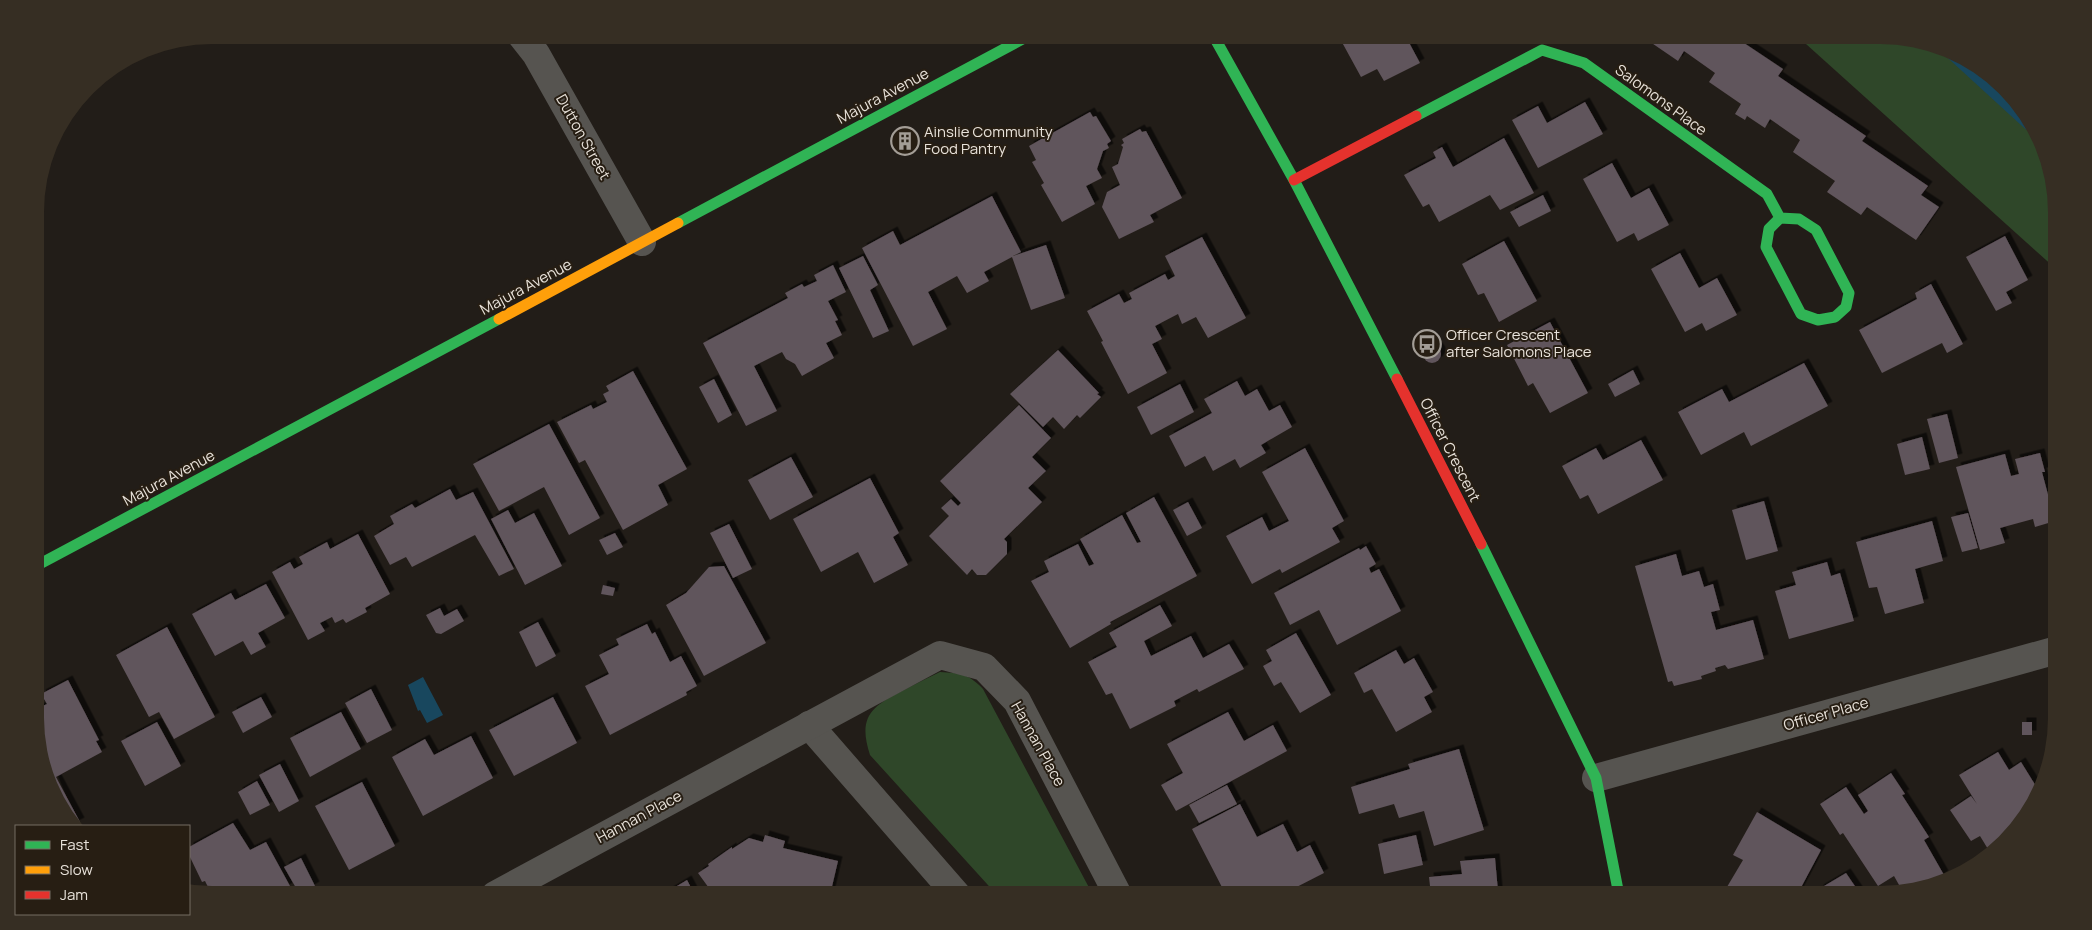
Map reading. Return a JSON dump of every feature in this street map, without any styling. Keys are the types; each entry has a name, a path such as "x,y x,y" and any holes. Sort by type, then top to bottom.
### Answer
{"street":[{"name":"Dutton Street","path":"528,44 536,54 642,242"},
{"name":"Majura Avenue","path":"44,562 1013,44"},
{"name":"Officer Crescent","path":"1218,44 1294,180 1469,520 1596,778 1617,886"},
{"name":"Salomons Place","path":"1294,180 1542,50 1584,63 1767,194 1780,218"},
{"path":"1780,218 1799,219 1816,230 1850,293 1846,307 1835,317 1818,320 1801,314 1766,246 1769,229 1780,218"},
{"name":"Officer Place","path":"1596,778 2048,652"},
{"name":"Hannan Place","path":"512,886 940,655 984,666 1017,701 1113,886"},
{"path":"809,725 949,886"}],"green space":[{"path":"1806,44 1880,44 1913,47 1934,53 1964,66 1999,93 2026,128 2043,169 2047,190 2048,262"},
{"path":"940,672 964,675 983,689 1088,886 989,886 870,755 865,732 866,723 875,709 891,697"}],"water":[{"path":"423,677 443,715 427,723 420,710 418,711 408,685"}],"building":[{"path":"1343,44 1410,44 1420,63 1384,81 1377,69 1361,77"},
{"path":"1653,44 1746,44 1783,69 1778,76 1866,136 1862,141 1928,186 1921,195 1939,207 1916,240 1867,207 1861,215 1827,192 1835,181 1793,152 1800,140 1770,119 1765,128 1747,116 1745,120 1735,114 1741,104 1709,82 1715,73 1684,51 1678,61"},
{"path":"1585,102 1603,134 1538,168 1512,120 1538,106 1547,123"},
{"path":"1090,112 1093,117 1096,116 1111,141 1107,144 1109,148 1103,151 1097,169 1102,178 1086,186 1095,204 1062,222 1041,185 1044,183 1032,162 1036,160 1029,146"},
{"path":"1140,129 1142,132 1146,131 1182,198 1150,215 1154,222 1119,239 1102,207 1107,192 1120,185 1112,167 1118,164 1123,147 1121,145 1124,143 1122,139"},
{"name":"Ainslie Community Food Pantry","path":"905,133 911,135 913,141 911,147 905,149 899,147 897,141 899,135"},
{"path":"1504,138 1534,193 1500,210 1490,195 1439,222 1429,204 1423,207 1404,175 1436,158 1433,152 1442,147 1453,167"},
{"path":"1612,163 1631,198 1649,188 1669,225 1638,241 1634,233 1617,242 1583,179"},
{"path":"1543,195 1551,211 1519,227 1510,212"},
{"path":"992,196 1021,252 1013,256 1046,245 1065,298 1031,310 1012,257 984,272 989,281 967,293 957,276 928,292 947,329 913,346 862,248 893,231 900,245"},
{"path":"2005,236 2028,280 2006,292 2012,303 1996,311 1966,257"},
{"path":"1202,237 1246,318 1208,338 1196,317 1182,324 1178,314 1155,326 1162,339 1152,344 1167,373 1128,394 1087,311 1119,294 1124,303 1132,299 1129,293 1165,274 1168,280 1175,276 1165,256"},
{"path":"1504,241 1537,301 1499,322 1484,293 1478,295 1462,264"},
{"path":"1680,253 1699,288 1717,278 1737,315 1706,331 1702,323 1685,332 1651,269"},
{"path":"863,256 878,285 870,290 889,331 873,338 839,268"},
{"path":"833,265 846,292 828,301 838,320 835,321 842,335 826,343 834,358 802,376 795,364 786,359 782,352 754,366 777,411 746,426 703,343 788,298 785,293 802,284 804,287 817,281 814,275"},
{"path":"1931,284 1963,344 1947,353 1942,343 1882,373 1859,330 1917,299 1915,293"},
{"path":"1550,322 1588,393 1550,413 1533,383 1528,386 1507,345"},
{"path":"1432,345 1438,348 1441,354 1438,360 1432,363 1426,360 1423,354 1426,348"},
{"path":"1058,350 1101,397 1080,418 1077,415 1064,429 1053,417 1043,427 1010,394"},
{"path":"1804,363 1828,406 1751,446 1744,432 1701,455 1678,412 1722,389 1729,402"},
{"path":"1633,370 1640,384 1615,397 1608,384"},
{"path":"633,371 687,469 658,485 668,505 623,530 585,460 579,463 557,422 591,405 593,409 607,402 603,394 609,391 606,386"},
{"path":"714,379 732,415 718,423 699,387"},
{"path":"1237,381 1245,396 1257,389 1269,411 1280,405 1292,427 1261,445 1266,453 1240,468 1235,459 1213,471 1205,456 1185,467 1169,436 1212,413 1204,399"},
{"path":"1180,384 1194,412 1151,435 1137,407"},
{"path":"1019,405 1051,438 1032,457 1046,471 1028,488 1042,502 1004,539 1007,542 1007,554 986,575 977,575 972,569 967,575 929,536 949,516 941,508 951,499 958,506 961,503 940,481"},
{"path":"1947,414 1958,458 1939,463 1927,419"},
{"path":"549,424 600,518 569,535 544,487 499,511 473,464"},
{"path":"1922,437 1930,469 1905,475 1897,444"},
{"path":"1641,440 1663,480 1598,514 1588,495 1580,499 1562,466 1596,448 1603,460"},
{"path":"1305,448 1344,521 1332,528 1340,542 1282,573 1280,569 1252,584 1226,536 1262,517 1269,531 1289,521 1262,472"},
{"path":"2040,453 2045,472 2042,472 2048,495 2048,523 2035,527 2033,519 2000,528 2005,543 1980,550 1956,467 2005,454 2011,476 2019,474 2015,459"},
{"path":"791,457 813,497 770,520 748,480"},
{"path":"870,478 899,533 893,537 908,565 874,583 858,552 821,572 793,519"},
{"path":"450,489 456,500 473,492 514,569 499,576 475,535 412,567 406,557 390,565 374,536 394,524 390,516 412,504 415,508"},
{"path":"1154,497 1197,576 1110,622 1111,624 1070,648 1031,581 1049,572 1044,561 1078,544 1089,566 1094,564 1080,539 1122,515 1137,543 1141,542 1126,513"},
{"path":"1764,501 1778,551 1746,560 1732,510"},
{"path":"1188,502 1202,528 1187,536 1173,510"},
{"path":"508,510 515,523 534,513 562,566 525,585 491,519"},
{"path":"1968,513 1978,548 1962,552 1951,517"},
{"path":"1932,521 1943,561 1915,569 1924,603 1885,614 1877,587 1869,588 1856,542"},
{"path":"729,524 752,569 733,578 710,533"},
{"path":"615,533 623,547 607,555 599,540"},
{"path":"358,534 390,594 365,608 367,612 346,623 343,619 335,623 332,617 320,623 325,631 308,640 272,572 290,562 294,569 303,564 299,557 327,542 330,549"},
{"path":"1366,546 1376,564 1369,568 1371,573 1379,569 1401,611 1337,645 1319,610 1290,625 1274,593"},
{"path":"1676,554 1682,576 1699,571 1704,587 1713,584 1720,610 1711,612 1716,630 1753,620 1764,659 1728,669 1725,665 1715,668 1716,671 1701,676 1702,679 1674,686 1672,681 1668,682 1635,566"},
{"path":"1827,562 1831,576 1840,573 1854,621 1789,639 1775,591 1796,585 1792,572"},
{"path":"724,566 766,643 704,676 666,605 686,593 709,567"},
{"path":"266,584 285,618 258,633 266,647 251,655 243,641 215,656 192,614 231,593 235,600"},
{"path":"603,585 615,588 613,596 601,594"},
{"path":"1160,605 1172,626 1144,641 1151,656 1191,636 1203,658 1229,644 1244,669 1199,692 1197,689 1174,701 1176,706 1130,729 1112,693 1106,695 1088,662 1117,647 1109,633"},
{"path":"440,608 444,616 457,609 464,621 441,634 436,633 426,615"},
{"path":"538,622 556,656 536,667 519,632"},
{"path":"647,624 652,634 655,632 670,662 681,656 697,686 686,692 687,695 610,735 585,686 609,674 599,655 619,645 616,639"},
{"path":"167,627 215,717 174,739 159,712 149,717 116,655"},
{"path":"1296,633 1331,695 1300,713 1281,682 1274,686 1263,666 1272,661 1266,650"},
{"path":"1396,650 1404,664 1414,658 1433,692 1424,697 1432,712 1396,732 1372,689 1364,693 1354,673"},
{"path":"68,680 99,740 96,741 102,752 56,777 79,820 66,802 49,761 45,740 44,705 47,704 44,699 44,692"},
{"path":"371,689 392,730 367,743 345,703"},
{"path":"261,697 272,717 243,733 232,712"},
{"path":"553,697 577,743 514,776 489,730"},
{"path":"341,712 361,749 310,777 290,738"},
{"path":"1228,712 1244,741 1273,725 1287,751 1176,811 1161,785 1183,773 1167,744"},
{"path":"157,722 181,766 145,786 121,741"},
{"path":"2022,722 2032,722 2032,735 2022,735"},
{"path":"471,736 493,778 423,816 392,757 425,739 434,755"},
{"path":"1459,749 1484,830 1434,846 1424,811 1399,818 1394,804 1359,814 1351,787 1410,769 1408,764"},
{"path":"1998,752 2009,770 2021,762 2034,783 2026,802 2013,820 1999,837 1987,847 1980,836 1971,841 1950,810 1971,796 1977,804 1959,775"},
{"path":"280,764 299,801 279,812 259,775"},
{"path":"1891,773 1905,794 1902,795 1929,837 1924,840 1943,873 1913,883 1899,885 1894,876 1878,886 1843,833 1840,835 1820,804 1846,787 1864,814 1868,811 1858,795"},
{"path":"257,781 270,805 250,815 238,792"},
{"path":"362,782 395,846 349,870 315,806"},
{"path":"1227,785 1237,804 1199,823 1189,805"},
{"path":"1240,804 1257,837 1283,824 1297,852 1310,845 1324,873 1299,886 1221,886 1192,829"},
{"path":"1757,812 1821,850 1802,886 1728,886 1743,860 1733,855"},
{"path":"233,823 250,850 266,842 290,886 207,886 205,881 202,882 190,857 190,846"},
{"path":"765,835 785,841 783,848 838,861 832,886 707,886 698,873 732,847 732,849 749,838 763,842"},
{"path":"1416,835 1423,865 1384,874 1378,844"},
{"path":"301,858 315,886 295,886 284,867"},
{"path":"1495,858 1498,886 1430,886 1429,877 1462,874 1460,861"},
{"path":"1846,873 1855,886 1824,886"},
{"path":"687,880 690,886 677,886"}],"waterway":[{"path":"1967,68 2014,111"}],"traffic: fast":[{"path":"678,223 1013,44"},
{"path":"1218,44 1294,180 1397,379"},
{"path":"1416,116 1542,50 1584,63 1767,194 1780,218 1799,219 1816,230 1849,293 1846,307 1835,317 1818,320 1801,314 1766,247 1769,229 1780,218"},
{"path":"44,562 499,319"},
{"path":"1481,544 1596,778 1617,886"}],"traffic: slow":[{"path":"499,319 678,223"}],"traffic: jam":[{"path":"1294,180 1416,116"},
{"path":"1397,379 1481,544"}],"place":[{"name":"Ainslie Community Food Pantry","path":"905,141"},
{"name":"Officer Crescent after Salomons Place","path":"1427,344"}]}
